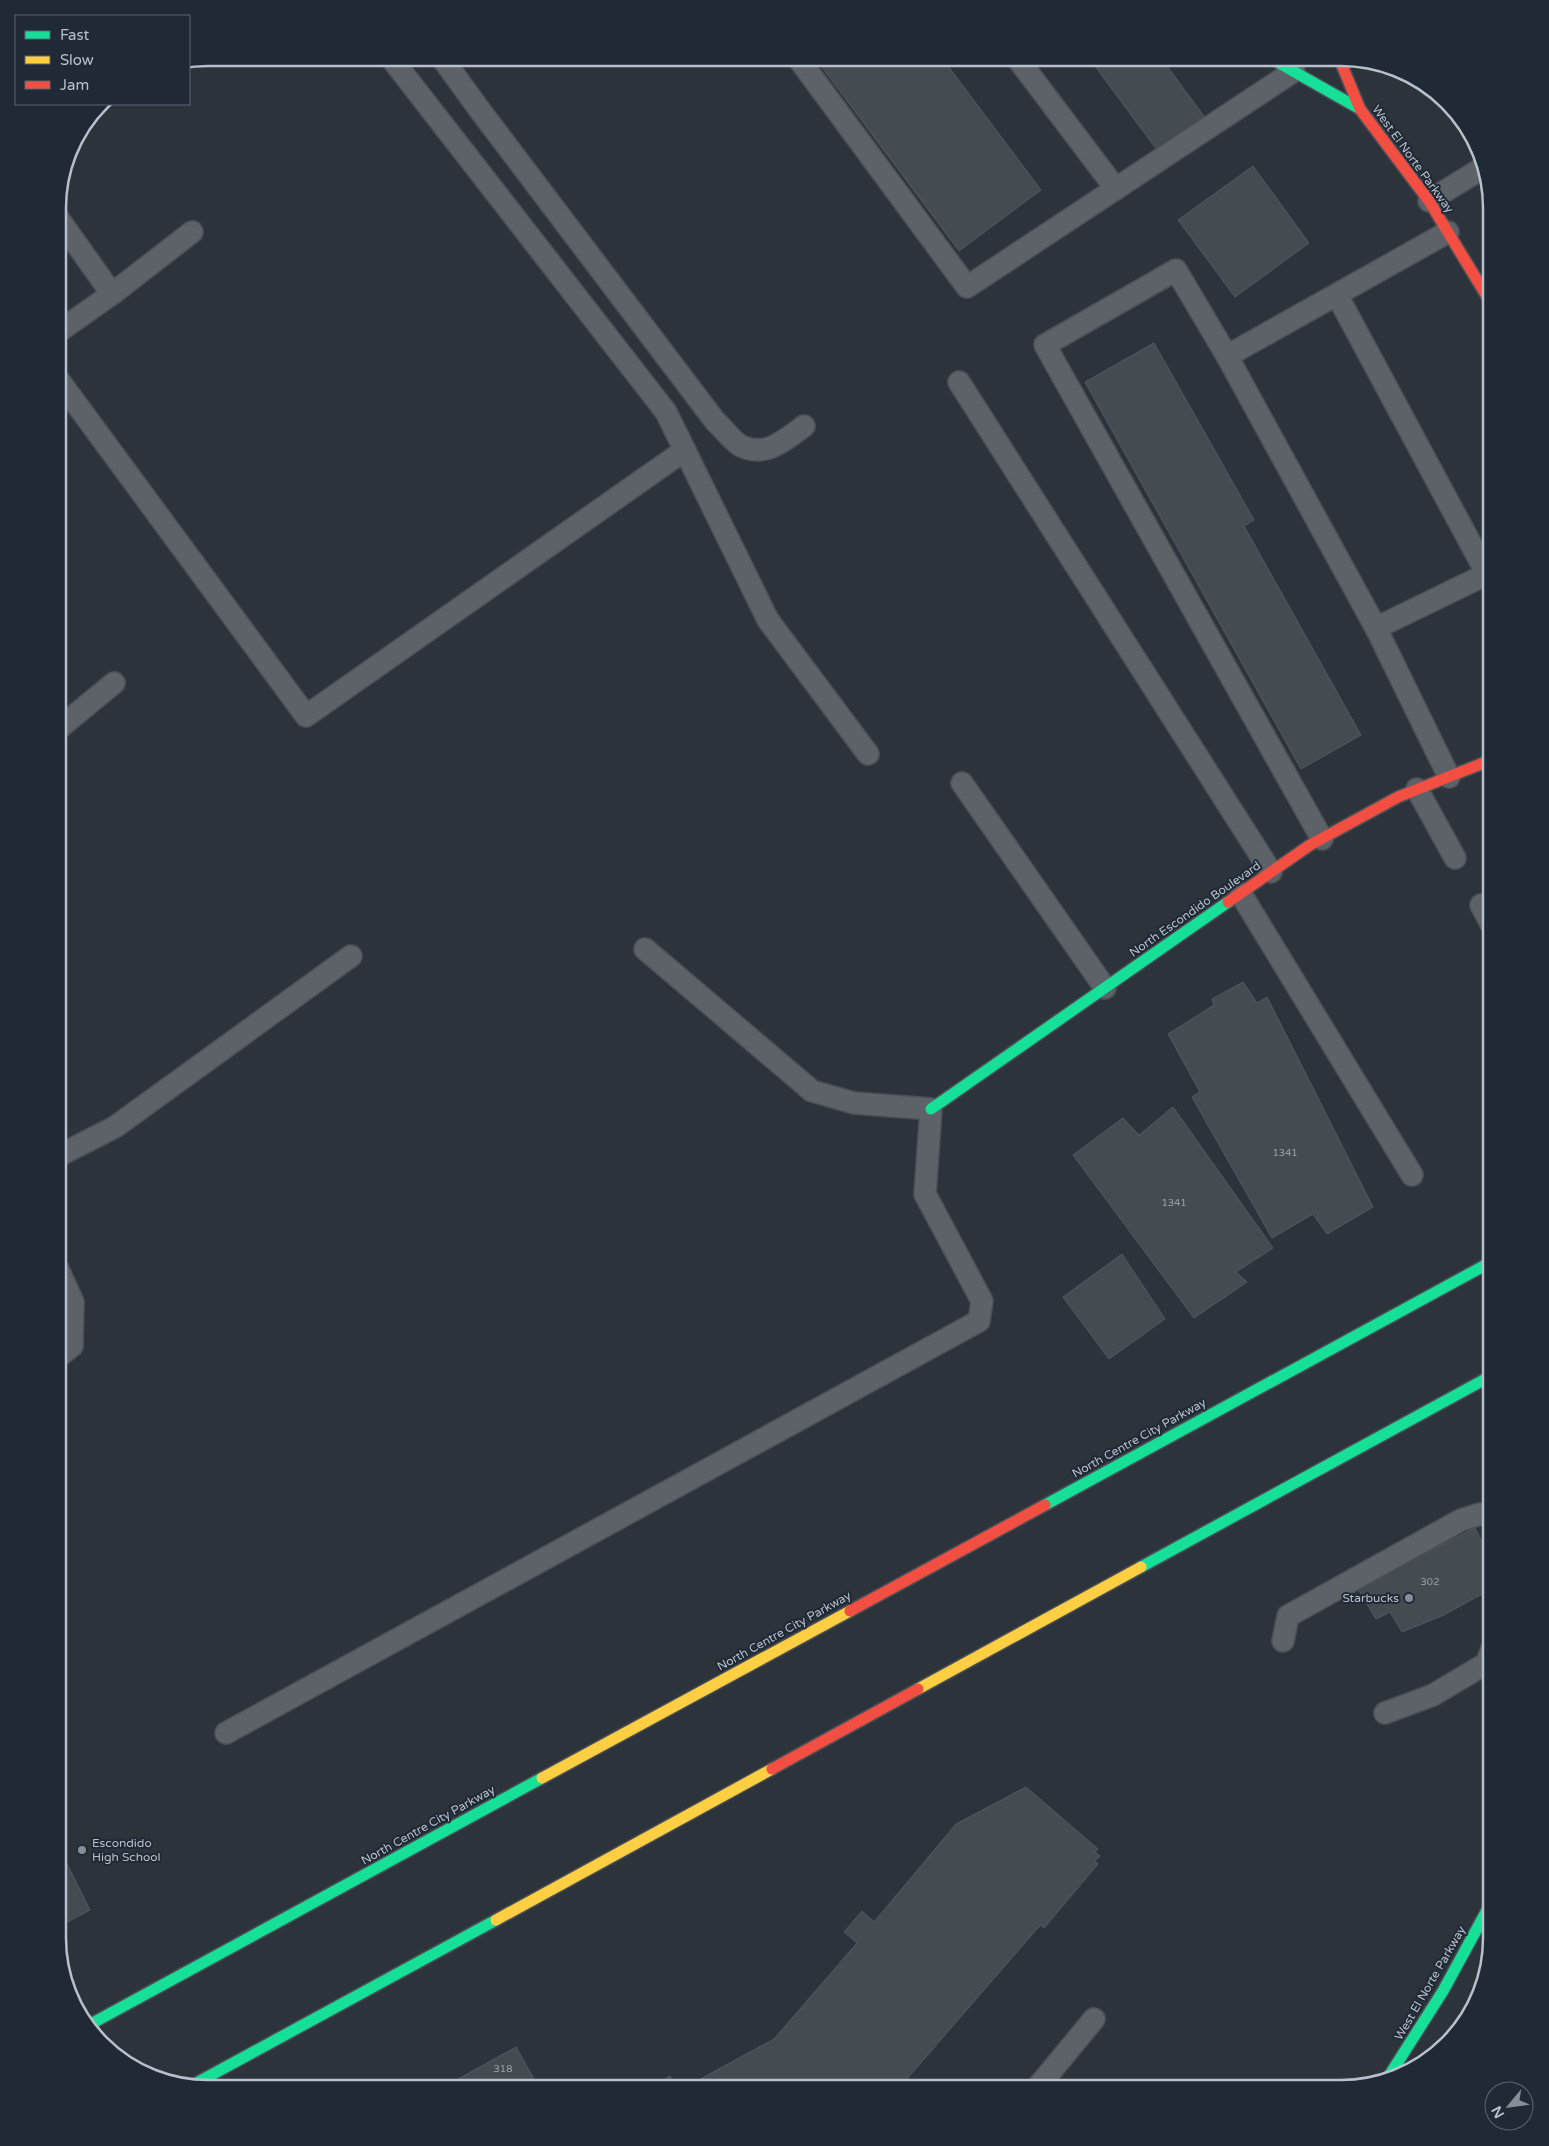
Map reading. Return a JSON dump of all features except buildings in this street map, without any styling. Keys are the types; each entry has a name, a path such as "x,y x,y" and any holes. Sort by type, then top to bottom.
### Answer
{"main road":[{"name":"West El Norte Parkway","path":"1287,67 1360,109"},
{"name":"West El Norte Parkway","path":"1343,67 1360,109 1429,201 1483,288"},
{"name":"North Escondido Boulevard","path":"931,1109 1322,839 1398,797 1483,764"},
{"name":"North Centre City Parkway","path":"95,2022 1483,1267"},
{"path":"204,2079 1483,1381"},
{"name":"West El Norte Parkway","path":"1394,2070 1460,1963 1483,1920"}],"lane":[{"path":"398,67 666,412 768,620 868,754"},
{"path":"448,67 478,109 715,421 740,445 760,451 779,445 804,426"},
{"path":"805,67 967,287 1294,71"},
{"path":"1024,67 1116,189"},
{"path":"1429,201 1478,171"},
{"path":"67,231 112,294"},
{"path":"67,326 112,294 192,232"},
{"path":"1227,356 1448,232"},
{"path":"1322,839 1045,345 1176,270 1227,356 1376,628 1449,777"},
{"path":"1338,295 1483,567"},
{"path":"959,382 1272,872"},
{"path":"67,390 306,716 685,450"},
{"path":"1376,628 1483,576"},
{"path":"67,722 114,683"},
{"path":"962,783 1105,988"},
{"path":"1417,789 1455,858"},
{"path":"1241,894 1412,1175"},
{"path":"226,1733 979,1321 982,1301 925,1194 931,1109 854,1103 812,1091 645,949"},
{"path":"66,1152 115,1127 350,956"},
{"path":"66,1288 73,1302 72,1346 66,1350"},
{"path":"1282,1641 1288,1616 1461,1520 1483,1515"},
{"path":"1386,1713 1433,1695 1483,1665"},
{"path":"1043,2080 1094,2019"}],"traffic: fast":[{"path":"1286,67 1360,109"},
{"path":"931,1109 1228,902"},
{"path":"1045,1505 1483,1266"},
{"path":"1141,1567 1483,1380"},
{"path":"95,2022 542,1778"},
{"path":"1393,2070 1443,1991 1483,1918"},
{"path":"204,2079 496,1920"}],"traffic: slow":[{"path":"918,1689 1141,1567"},
{"path":"542,1778 850,1611"},
{"path":"496,1920 772,1769"}],"traffic: jam":[{"path":"1343,67 1360,109 1429,201 1483,290"},
{"path":"1228,902 1310,845 1398,797 1483,763"},
{"path":"850,1611 1045,1505"},
{"path":"772,1769 918,1689"}],"place":[{"name":"Starbucks","path":"1409,1598"},
{"name":"Escondido High School","path":"82,1850"}]}
